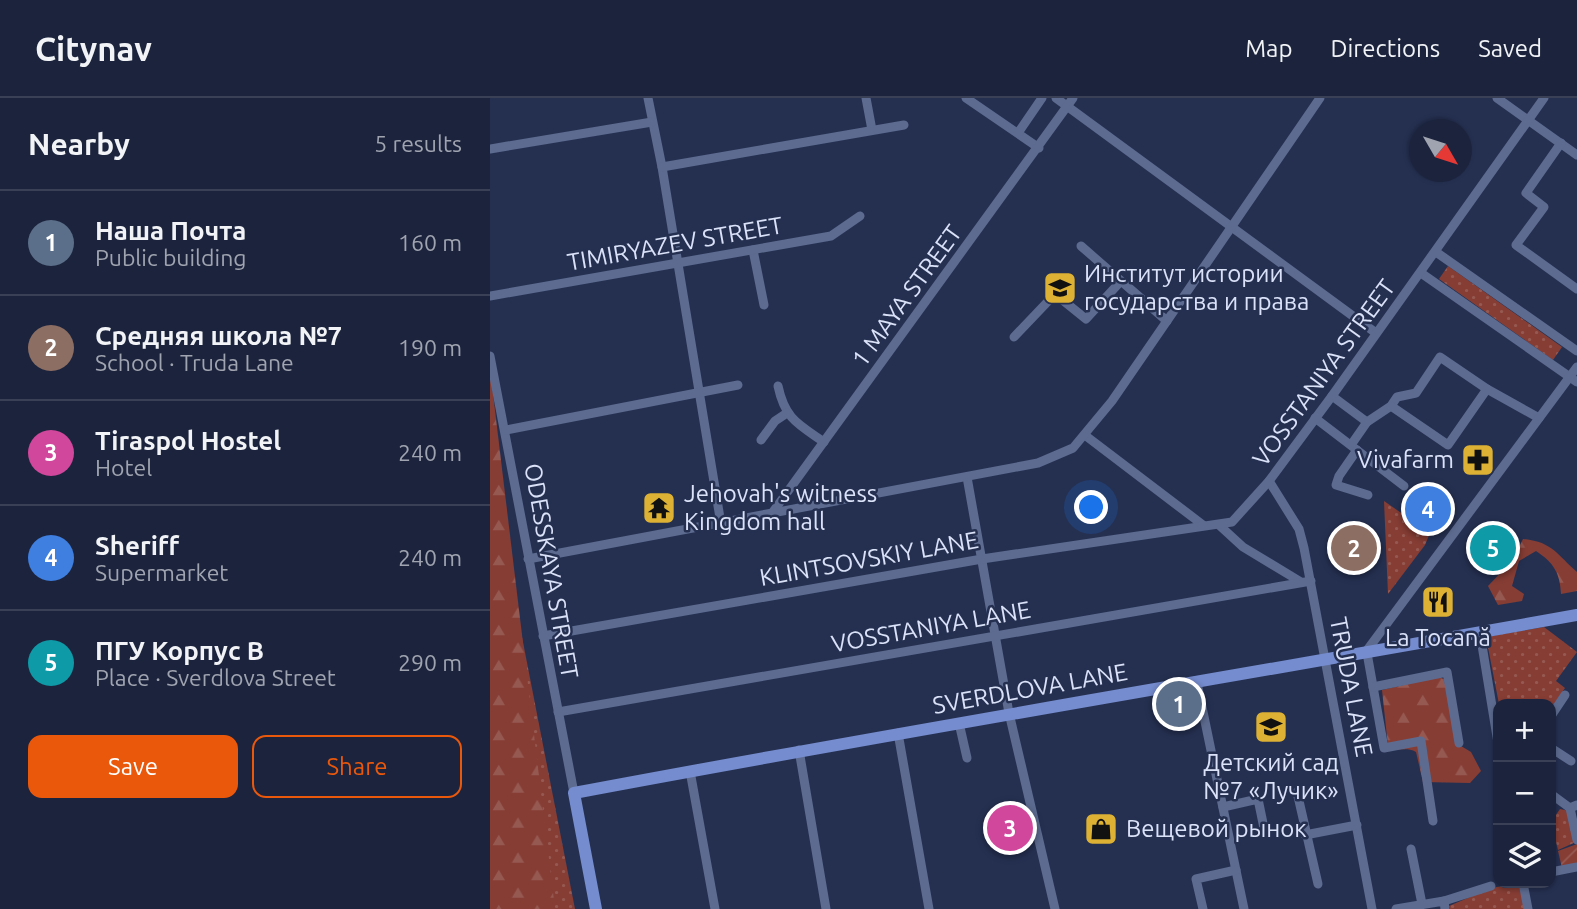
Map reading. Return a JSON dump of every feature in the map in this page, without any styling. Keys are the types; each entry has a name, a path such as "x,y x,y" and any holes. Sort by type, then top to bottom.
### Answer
{"main road":[{"name":"SVERDLOVA LANE","path":"574,793 799,750 1577,615"},
{"path":"574,793 596,909"}],"street":[{"path":"648,98 662,166 722,524"},
{"path":"866,98 872,130"},
{"path":"966,98 1039,148"},
{"path":"1018,133 1042,98"},
{"path":"1056,98 1071,102 1230,226 1376,333"},
{"path":"528,559 770,516 1038,463 1073,448 1086,436 1320,98"},
{"path":"1497,98 1577,155"},
{"name":"VOSSTANIYA STREET","path":"1219,525 1232,522 1269,481 1436,253 1544,98"},
{"name":"1 MAYA STREET","path":"770,516 1071,102"},
{"path":"490,149 652,122"},
{"path":"662,166 904,125"},
{"path":"1561,144 1526,194 1544,207 1516,245 1577,289"},
{"name":"TIMIRYAZEV STREET","path":"490,296 831,236 860,216"},
{"path":"1081,246 1167,321"},
{"path":"753,250 764,305"},
{"path":"1436,253 1577,351"},
{"path":"1421,273 1573,380"},
{"path":"1014,337 1055,294 1086,319 1121,281"},
{"name":"ODESSKAYA STREET","path":"490,356 574,793"},
{"path":"1368,495 1336,485 1367,422 1391,406 1397,397 1416,393 1440,357 1487,389 1539,418"},
{"path":"1433,821 1421,741 1384,748 1366,653 1539,418 1573,380 1577,367"},
{"path":"506,430 738,385"},
{"path":"778,386 787,413 824,442"},
{"path":"1391,406 1448,445 1487,389"},
{"path":"1332,396 1367,422"},
{"path":"761,440 775,421 787,413"},
{"path":"1315,418 1404,486"},
{"path":"1086,436 1203,525 1219,525 1243,547 1306,581"},
{"path":"967,477 1009,713 1055,909"},
{"name":"TRUDA LANE","path":"1269,481 1298,529 1306,581 1328,660 1372,909"},
{"name":"KLINTSOVSKIY LANE","path":"543,636 982,559 1203,525"},
{"name":"VOSSTANIYA LANE","path":"558,712 1306,581"},
{"path":"1480,633 1493,712"},
{"path":"1373,687 1447,673 1459,743"},
{"path":"1197,683 1244,909"},
{"path":"1556,708 1565,695"},
{"path":"959,723 967,758"},
{"path":"898,733 929,909"},
{"path":"799,750 826,909"},
{"path":"1556,751 1571,761"},
{"path":"690,771 715,909"},
{"path":"1297,792 1318,884"},
{"path":"1556,797 1574,806 1577,840"},
{"path":"1223,807 1258,799 1265,833"},
{"path":"1305,835 1357,825"},
{"path":"1411,849 1422,904"},
{"path":"1556,871 1577,867"},
{"path":"1203,909 1196,879 1236,870"},
{"path":"1396,909 1422,904 1444,905 1490,886"},
{"path":"1523,888 1528,909"}],"green space":[{"path":"1448,266 1562,347 1553,360 1439,279"},
{"path":"490,369 555,909 490,909"},
{"path":"490,473 575,909 490,909"},
{"path":"1384,501 1430,533 1425,545 1388,594"},
{"path":"1523,539 1548,546 1577,572 1577,591 1561,594 1555,569 1536,551 1519,561 1512,586 1524,594 1522,601 1498,605 1488,586 1512,561"},
{"path":"1544,627 1577,652 1556,681 1565,688 1556,701 1498,699 1486,637"},
{"path":"1438,677 1444,679 1456,743 1471,752 1481,771 1470,783 1423,782 1416,752 1388,746 1382,690"},
{"path":"1560,809 1569,811 1576,842 1558,850 1556,842 1556,815"},
{"path":"1577,844 1577,866 1562,868 1558,851"},
{"path":"1491,888 1521,888 1525,909 1450,909 1449,906"}],"place":[{"name":"Институт истории государства и права","path":"1060,288"},
{"name":"Vivafarm","path":"1478,460"},
{"name":"Jehovah's witness Kingdom hall","path":"659,508"},
{"name":"Sheriff","path":"1428,509"},
{"name":"Средняя школа №7","path":"1354,548"},
{"name":"ПГУ Корпус В","path":"1493,548"},
{"name":"La Tocană","path":"1438,602"},
{"name":"Наша Почта","path":"1179,704"},
{"name":"Детский сад №7 «Лучик»","path":"1271,727"},
{"name":"Tiraspol Hostel","path":"1010,828"},
{"name":"Вещевой рынок","path":"1101,829"}]}
